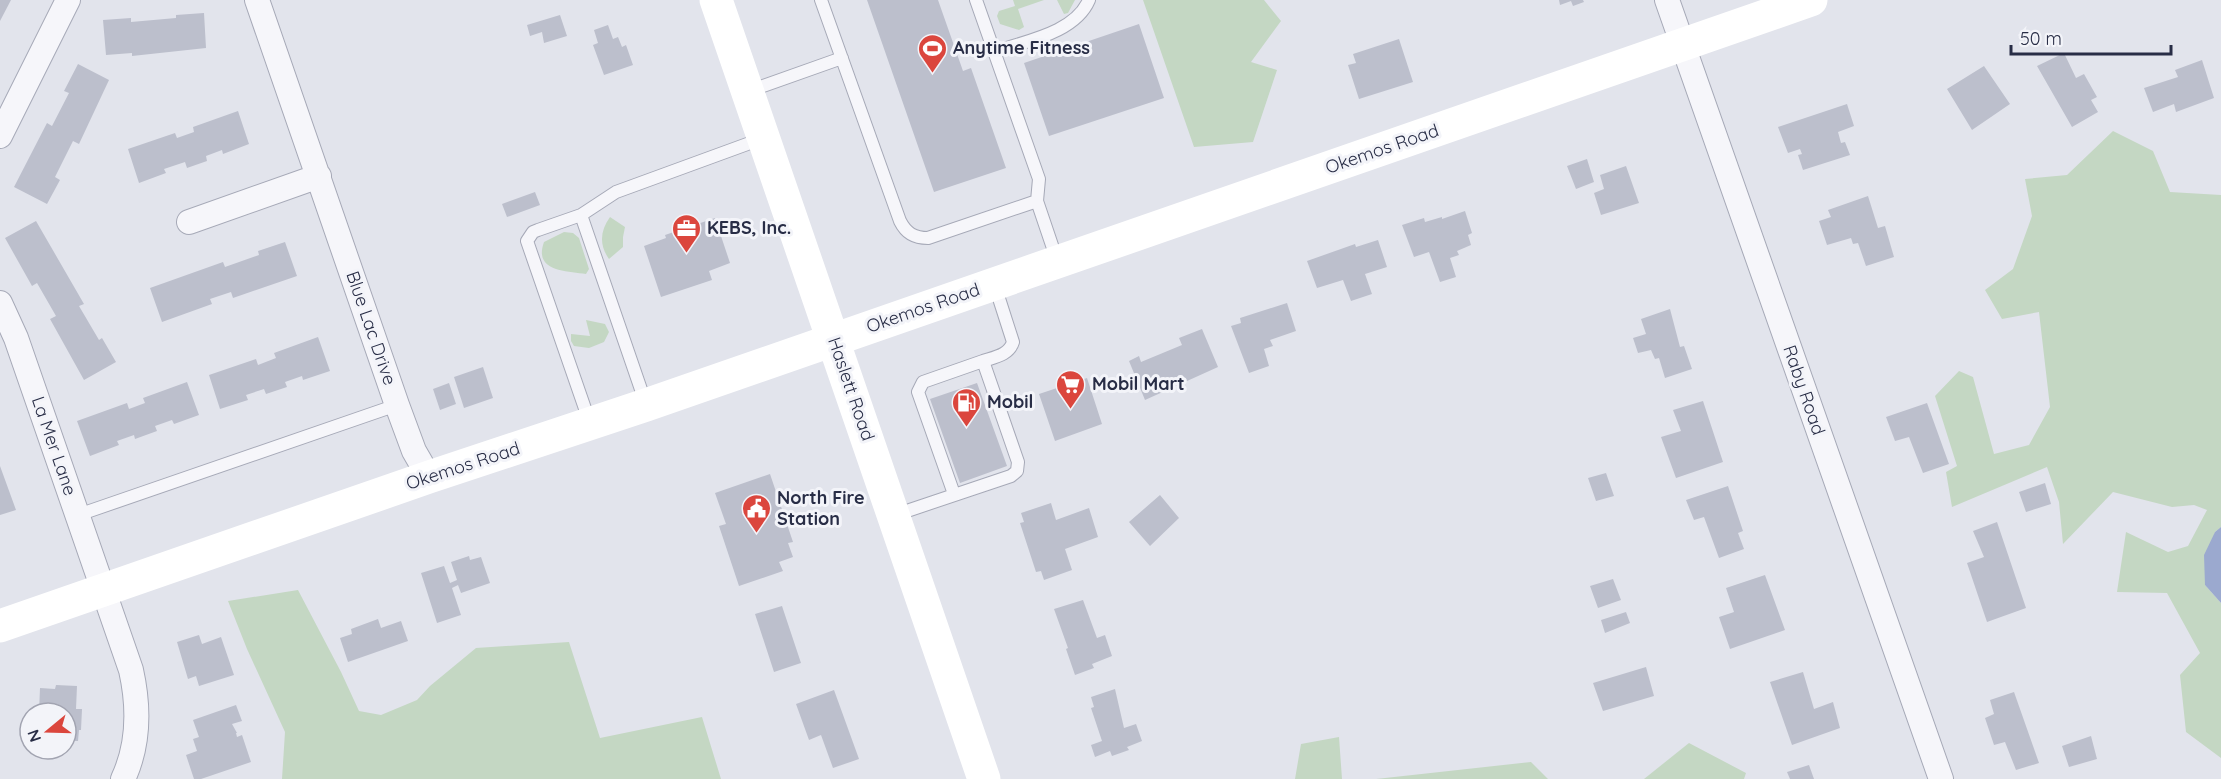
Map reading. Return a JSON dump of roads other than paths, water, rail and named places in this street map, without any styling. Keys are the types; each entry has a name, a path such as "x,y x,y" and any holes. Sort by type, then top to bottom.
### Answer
{"street":[{"path":"0,136 68,0"},
{"name":"Blue Lac Drive","path":"257,0 397,405 414,451 429,477"},
{"name":"Haslett Road","path":"716,0 984,779"},
{"name":"Raby Road","path":"1667,0 1941,779"},
{"name":"Okemos Road","path":"0,626 429,477 646,405 1810,0"},
{"path":"189,222 319,176"},
{"name":"La Mer Lane","path":"0,303 16,338 131,670 136,704 134,745 123,779"}],"lane":[{"path":"821,0 900,221 907,232 920,238 928,238 1037,201"},
{"path":"976,0 1039,179 1037,201 1058,261"},
{"path":"994,52 1071,24 1084,10 1089,0"},
{"path":"747,92 842,58"},
{"path":"590,424 527,241 533,232 581,215 616,192 764,138"},
{"path":"581,215 646,405"},
{"path":"954,494 945,454 932,419 919,398 920,386 928,380 1006,353 1012,347 1013,342 993,283"},
{"path":"895,515 1011,476 1017,471 1018,462 1002,434 989,398 983,361"},
{"path":"78,516 397,405"}],"water":[{"path":"2221,527 2221,603 2205,585 2204,555 2215,532"}],"place":[{"name":"Anytime Fitness","path":"932,74"},
{"name":"KEBS, Inc.","path":"686,254"},
{"name":"Mobil Mart","path":"1071,410"},
{"name":"Mobil","path":"966,428"},
{"name":"North Fire Station","path":"756,534"}]}
